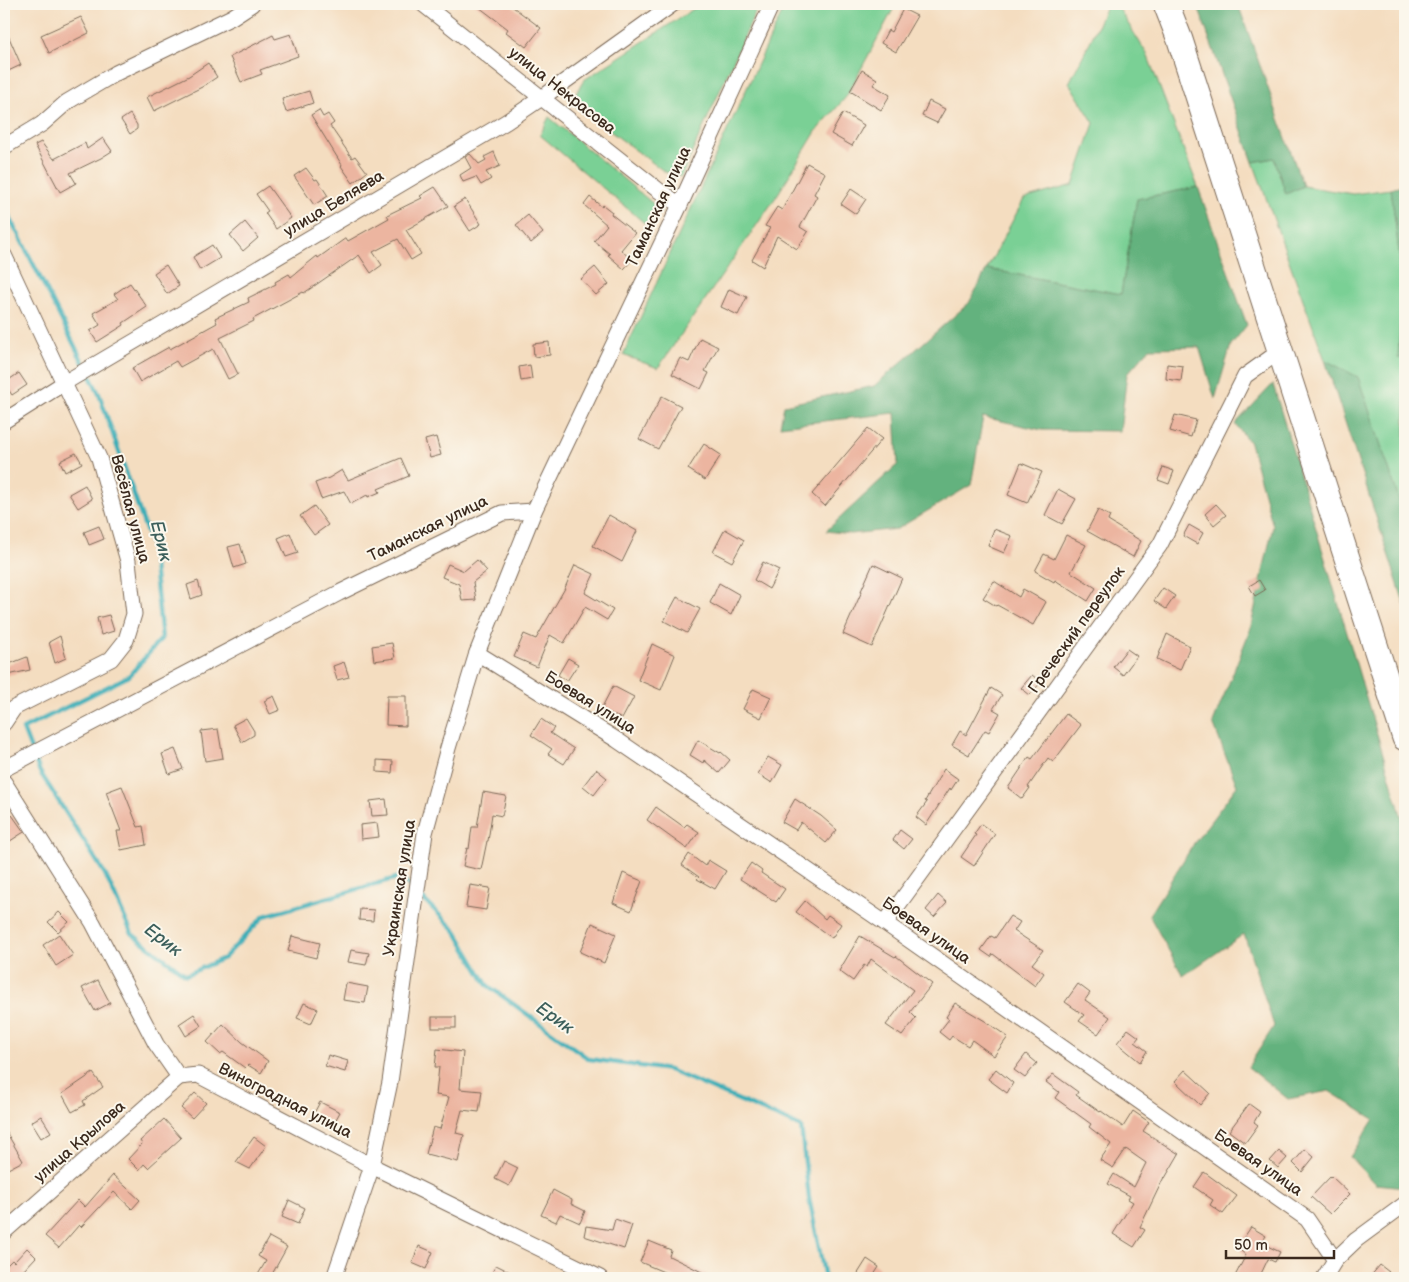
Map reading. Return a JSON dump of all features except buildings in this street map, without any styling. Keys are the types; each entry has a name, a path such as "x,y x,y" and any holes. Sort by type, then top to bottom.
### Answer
{"highway":[{"path":"1166,4 1180,40 1405,738"}],"street":[{"path":"4,147 42,124 67,102 116,73 232,17 252,4"},
{"name":"улица Некрасова","path":"423,4 658,190 680,205"},
{"name":"улица Беляева","path":"4,421 64,383 498,127 543,98 673,4"},
{"name":"Таманская улица","path":"4,768 339,593 502,513 534,511 680,205 772,4"},
{"name":"Весёлая улица","path":"4,255 98,458 128,561 134,614 126,640 111,659 14,708 4,723"},
{"name":"Греческий переулок","path":"885,923 1160,545 1245,376 1280,351"},
{"name":"Украинская улица","path":"334,1278 372,1166 390,1082 425,833 477,653 534,511"},
{"name":"Боевая улица","path":"477,653 617,740 885,923 1307,1219 1335,1260"},
{"path":"4,782 93,923 156,1044 180,1077"},
{"name":"Виноградная улица","path":"180,1077 198,1075 372,1166 600,1278"},
{"name":"улица Крылова","path":"4,1232 180,1077"},
{"path":"1324,1278 1335,1260 1356,1240 1405,1204"}],"green space":[{"path":"701,4 759,4 681,177 665,172 571,102 584,80"},
{"path":"786,4 896,4 846,97 817,130 776,197 658,368 623,355"},
{"path":"1107,4 1116,4 1147,54 1198,187 1137,199 1121,294 987,269 1024,199 1073,185 1094,123 1069,83"},
{"path":"1197,4 1238,4 1303,186 1286,194 1274,158 1253,162"},
{"path":"549,117 662,211 648,226 540,135"},
{"path":"1274,158 1286,194 1303,186 1353,194 1391,189 1403,284 1398,358 1405,358 1405,517 1358,378 1325,360 1253,162"},
{"path":"1405,185 1405,358 1398,358 1403,284 1391,189"},
{"path":"1198,187 1247,325 1231,345 1215,399 1199,347 1150,348 1127,374 1120,431 1042,430 983,417 971,485 897,529 850,534 826,531 898,464 895,413 780,426 784,405 874,386 969,303 987,269 1121,294 1137,199"},
{"path":"1325,360 1358,377 1405,517 1405,606"},
{"path":"1273,384 1405,828 1405,1187 1375,1184 1350,1157 1374,1119 1329,1091 1288,1099 1248,1067 1274,1026 1244,934 1183,976 1149,915 1195,842 1237,786 1213,723 1250,630 1273,526 1250,443 1235,424"}],"waterway":[{"name":"Ерик","path":"4,206 99,394 152,547 162,638 129,676 23,729 40,772 105,874 132,934 186,975 224,958 264,916 400,877 413,889"},
{"name":"Ерик","path":"420,896 455,930 487,985 589,1059 669,1070 801,1127 809,1198 825,1278"}]}
